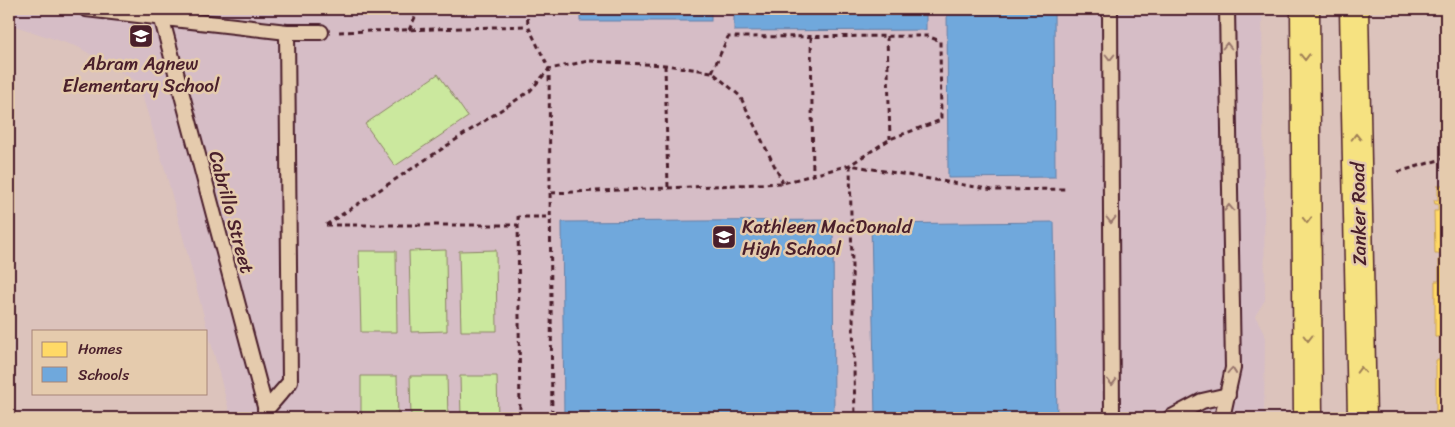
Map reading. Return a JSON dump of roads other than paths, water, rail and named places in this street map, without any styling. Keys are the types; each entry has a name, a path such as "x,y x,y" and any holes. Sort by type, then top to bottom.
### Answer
{"main road":[{"path":"1305,9 1308,418"},
{"name":"Zanker Road","path":"1354,9 1362,418"}],"lane":[{"path":"86,9 287,32 321,32"},
{"path":"1110,9 1112,418"},
{"path":"1222,418 1233,368 1227,9"},
{"name":"Cabrillo Street","path":"160,16 266,414"},
{"path":"266,414 290,382 287,32"},
{"path":"1170,418 1202,401 1228,395"}],"place":[{"name":"Abram Agnew Elementary School","path":"141,36"},
{"name":"Kathleen MacDonald High School","path":"724,237"}]}
